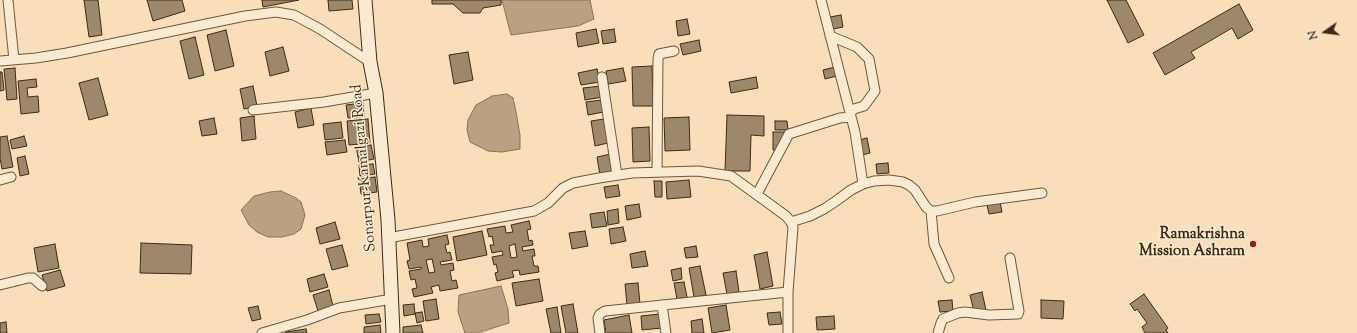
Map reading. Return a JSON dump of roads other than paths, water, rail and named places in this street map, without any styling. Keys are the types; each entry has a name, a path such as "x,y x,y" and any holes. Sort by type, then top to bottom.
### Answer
{"main road":[{"name":"Sonarpur-Kamalgazi Road","path":"365,0 370,62 376,93 388,238 393,333"}],"street":[{"path":"8,0 14,60"},
{"path":"821,0 855,132 863,184"},
{"path":"0,61 67,53 245,16 276,12 294,15 320,29 370,62"},
{"path":"757,194 789,134 850,115 854,109 864,106 875,91 869,59 857,47 830,36"},
{"path":"657,172 658,59 659,54 674,51"},
{"path":"602,77 617,175"},
{"path":"253,110 324,102 376,93"},
{"path":"388,238 534,211 548,203 563,188 573,183 632,173 698,171 724,174 731,176 757,194 786,216 790,222 793,233 788,292 788,333"},
{"path":"0,180 11,177"},
{"path":"790,222 824,210 851,190 863,184 874,181 889,180 909,184 915,190 926,207 931,211 937,211 975,202 1042,193"},
{"path":"931,211 934,244 949,278"},
{"path":"938,333 940,323 943,319 958,313 965,312 989,315 1018,314 1019,311 1010,258"},
{"path":"0,285 33,278 42,286"},
{"path":"600,333 598,318 600,314 605,311 788,292"},
{"path":"262,333 307,320 339,308 392,299"},
{"path":"662,305 666,333"}],"place":[{"name":"Ramakrishna Mission Ashram","path":"1253,244"}]}
